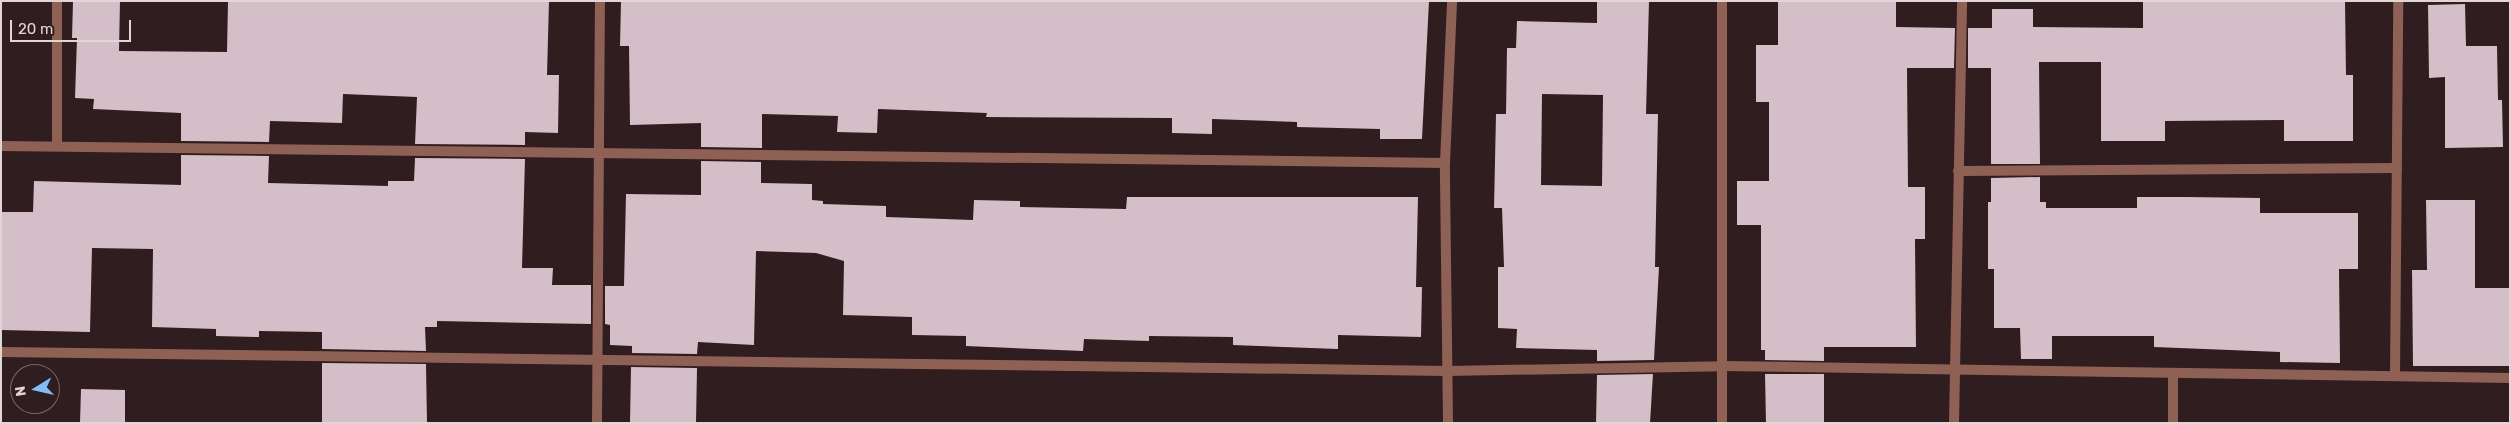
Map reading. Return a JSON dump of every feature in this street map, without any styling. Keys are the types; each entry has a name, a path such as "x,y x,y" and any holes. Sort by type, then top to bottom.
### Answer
{"street":[{"path":"57,1 57,146"},
{"path":"596,423 600,1"},
{"path":"1448,423 1445,162 1452,1"},
{"path":"1722,1 1722,423"},
{"path":"1954,423 1962,1"},
{"path":"2395,376 2398,1"},
{"path":"1,146 1445,162"},
{"path":"1958,171 2397,168"},
{"path":"1,352 1447,371 1723,366 2510,378"},
{"path":"2173,373 2173,423"}],"building":[{"path":"73,1 120,1 119,51 227,52 228,1 549,1 547,75 559,75 558,133 525,132 525,145 415,144 417,97 343,94 342,123 270,121 269,142 181,141 181,113 93,109 94,99 75,98 77,38 72,38"},
{"path":"621,1 1429,1 1422,139 1380,139 1380,129 1297,127 1297,122 1212,119 1212,134 1172,133 1172,118 986,117 987,113 878,109 877,133 837,132 838,116 762,114 762,148 701,147 701,123 630,125 629,46 620,46"},
{"path":"1597,1 1649,1 1646,114 1658,114 1655,267 1659,267 1654,360 1597,361 1597,350 1516,348 1517,329 1498,328 1498,267 1504,267 1502,208 1494,208 1496,114 1506,114 1507,48 1516,48 1517,21 1597,23","holes":["1542,94 1603,95 1602,186 1541,185"]},
{"path":"1778,1 1896,1 1896,27 1955,28 1954,68 1907,68 1908,187 1925,187 1925,239 1915,239 1916,347 1824,347 1824,361 1765,360 1765,350 1761,350 1761,225 1737,225 1737,181 1769,181 1769,102 1756,102 1756,45 1778,45"},
{"path":"2143,1 2345,1 2346,75 2353,75 2353,141 2284,141 2284,120 2165,121 2165,141 2101,141 2101,62 2039,62 2040,164 1991,164 1991,68 1968,68 1968,28 1992,28 1992,9 2033,9 2033,27 2143,28"},
{"path":"2465,4 2466,46 2497,46 2498,100 2502,100 2503,147 2445,148 2445,77 2429,78 2428,5"},
{"path":"181,155 269,156 268,183 388,186 388,181 414,181 415,158 525,159 522,268 553,268 552,285 591,285 591,324 437,321 437,327 425,327 426,351 322,349 322,332 259,331 259,337 216,336 216,329 152,327 153,249 92,248 90,332 1,330 1,212 33,212 34,181 181,185"},
{"path":"701,161 761,162 761,183 812,184 812,200 823,201 823,204 886,206 886,217 973,220 974,200 1020,201 1020,207 1126,209 1127,197 1418,197 1416,287 1422,287 1421,337 1338,335 1338,349 1233,345 1233,337 1149,336 1149,341 1084,339 1083,351 966,346 966,336 912,335 912,317 843,315 844,261 816,253 756,251 754,345 698,342 697,354 632,353 632,346 610,345 610,325 605,324 605,286 624,286 626,194 701,195"},
{"path":"2040,177 2040,202 2046,202 2046,208 2137,208 2137,197 2260,198 2260,213 2358,213 2358,269 2339,269 2340,363 2280,362 2280,352 2154,347 2154,336 2052,336 2052,359 2021,359 2020,328 1994,328 1994,269 1988,269 1988,202 1991,202 1991,178"},
{"path":"2426,200 2475,200 2475,288 2510,288 2510,366 2413,366 2412,270 2427,270"},
{"path":"322,363 426,364 427,423 322,423"},
{"path":"631,367 697,368 696,423 630,423"},
{"path":"1653,374 1650,423 1596,423 1597,375"},
{"path":"1765,374 1824,374 1824,423 1766,423"},
{"path":"81,389 125,390 125,423 80,423"}]}
